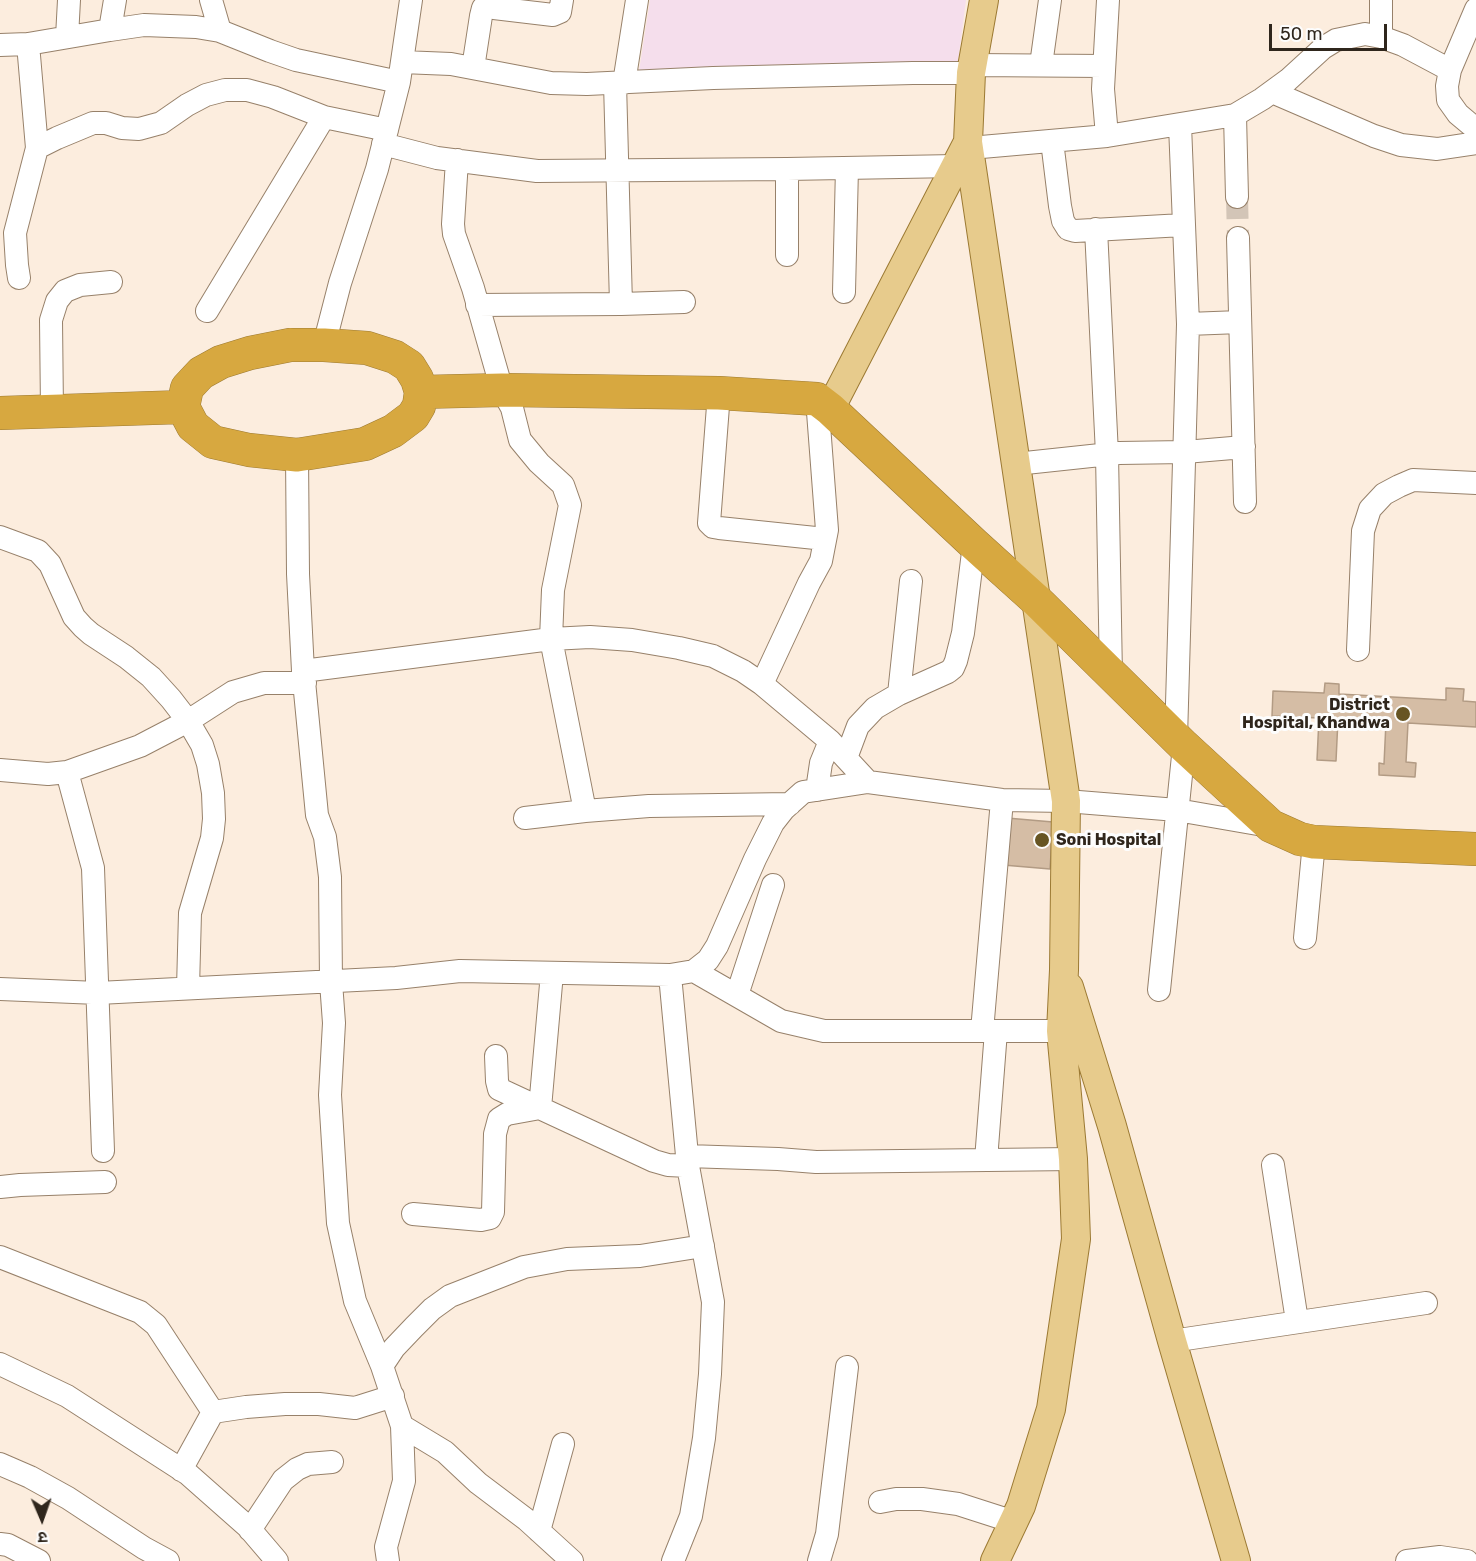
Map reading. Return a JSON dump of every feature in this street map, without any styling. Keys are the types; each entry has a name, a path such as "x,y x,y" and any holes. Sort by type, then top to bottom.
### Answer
{"highway":[{"path":"290,345 324,345 367,348 395,357 409,366 422,392 419,406 413,417 393,431 365,444 297,455 249,450 213,442 193,426 183,407 187,388 201,373 221,362 250,353 290,345"},
{"path":"422,392 502,390 719,393 824,404 1035,600 1180,742 1277,828 1300,839 1314,842 1476,849"},
{"path":"0,413 183,407"},
{"path":"1277,828 1302,824 1476,829"}],"main road":[{"path":"984,0 971,69 965,152 1016,464 1066,801 1061,1031 1073,1159 1076,1239 1051,1408 1021,1506 995,1561"},
{"path":"824,404 965,152"},
{"path":"1064,970 1112,1126 1236,1561"}],"street":[{"path":"67,37 69,0"},
{"path":"110,30 115,0"},
{"path":"211,0 220,31"},
{"path":"324,345 340,283 377,169 400,72 411,0"},
{"path":"472,68 480,16 483,8 490,2 494,8 553,15 560,12 562,0"},
{"path":"621,304 616,171 619,83 637,0"},
{"path":"1041,65 1050,0"},
{"path":"1107,136 1103,89 1108,0"},
{"path":"1381,0 1381,37"},
{"path":"1476,9 1450,69 1447,86 1448,100 1458,114 1476,129"},
{"path":"0,45 28,44 110,30 169,25 220,31 296,60 400,72 451,64 551,83 619,83 713,78 913,73 1041,65 1104,66"},
{"path":"37,148 93,123 139,129 161,123 206,95 225,90 247,90 385,137 437,158 537,171 848,168 1107,136 1235,115 1288,80 1323,48 1336,40 1365,34 1403,45 1450,69"},
{"path":"19,278 8,233 37,148 28,44"},
{"path":"1272,92 1374,136 1401,145 1437,149 1476,143"},
{"path":"1235,115 1237,197"},
{"path":"207,311 324,117"},
{"path":"1159,990 1177,810 1180,742 1188,324 1180,124"},
{"path":"1052,141 1060,206 1068,229 1076,231 1183,225"},
{"path":"458,160 454,234 473,288 502,390 512,408 520,440 539,463 563,485 570,505 553,590 551,639 585,811"},
{"path":"844,292 848,168"},
{"path":"787,169 787,255"},
{"path":"1096,229 1107,454 1111,676"},
{"path":"1238,238 1245,502"},
{"path":"52,411 51,320 57,301 65,291 80,285 111,282"},
{"path":"477,305 684,302"},
{"path":"1188,324 1240,322"},
{"path":"719,393 709,523 719,528 825,539"},
{"path":"762,684 821,561 826,530 824,404"},
{"path":"1016,464 1107,454 1185,452 1244,447"},
{"path":"297,455 298,573 304,677 317,816 325,837 330,877 331,982 334,1023 330,1095 338,1223 355,1301 382,1366 402,1426 404,1481 386,1546 388,1561"},
{"path":"1358,650 1363,531 1370,509 1384,494 1413,480 1476,483"},
{"path":"0,537 38,551 50,564 74,617 82,627 151,677 188,721 202,745 213,793 214,819 212,838 190,913 188,988"},
{"path":"846,758 858,726 875,708 899,693 953,668 963,633 974,544"},
{"path":"899,693 911,581"},
{"path":"0,771 48,774 67,772 140,746 188,721 233,692 264,683 551,639 590,637 632,640 679,648 713,656 743,671 830,741 868,782"},
{"path":"817,790 821,763 830,741"},
{"path":"67,772 93,868 103,1151"},
{"path":"0,989 98,993 331,982 460,971 670,975 694,970 708,960 717,946 755,860 773,824 784,809 803,792 868,782 1002,800 1066,801 1177,810 1277,828"},
{"path":"986,1160 989,1031 1002,800"},
{"path":"525,818 649,806 790,804"},
{"path":"1305,938 1314,842"},
{"path":"737,995 773,885"},
{"path":"694,970 781,1021 824,1031 1061,1031"},
{"path":"540,1108 552,974"},
{"path":"670,975 687,1161 713,1302 704,1438 692,1516 673,1561"},
{"path":"496,1056 499,1089 654,1161 668,1165 687,1161 778,1159 816,1162 1073,1159"},
{"path":"413,1214 482,1220 490,1218 493,1212 495,1134 499,1119 507,1114 540,1108"},
{"path":"1272,1165 1297,1321"},
{"path":"0,1187 105,1182"},
{"path":"382,1366 394,1348 414,1327 432,1309 450,1296 524,1267 567,1259 640,1257 703,1246"},
{"path":"0,1257 140,1312 156,1324 213,1412"},
{"path":"1172,1341 1426,1303"},
{"path":"0,1364 67,1396 188,1474 250,1530 277,1561"},
{"path":"819,1561 827,1534 847,1367"},
{"path":"213,1412 285,1404 319,1404 355,1408 393,1396"},
{"path":"181,1470 213,1412"},
{"path":"402,1426 445,1452 478,1483 527,1520 572,1561"},
{"path":"539,1531 563,1444"},
{"path":"250,1530 283,1480 308,1464 332,1462"},
{"path":"0,1464 68,1498 139,1555 168,1561"},
{"path":"880,1502 896,1498 958,1504 1014,1522"},
{"path":"0,1544 8,1545 39,1561"},
{"path":"1407,1561 1440,1557 1467,1561"}],"shaded area":[{"path":"650,0 966,0 958,62 639,71"}],"building":[{"path":"1325,683 1339,684 1339,694 1446,700 1446,688 1464,689 1463,701 1476,702 1476,727 1408,723 1406,762 1416,763 1415,777 1379,775 1379,763 1384,764 1386,722 1338,719 1336,761 1317,760 1319,718 1272,716 1273,691 1324,693"},
{"path":"1007,818 1053,822 1050,869 1003,865"}],"tunnel":[{"path":"1237,197 1238,238"}],"place":[{"name":"District Hospital, Khandwa","path":"1403,714"},
{"name":"Soni Hospital","path":"1042,840"}]}
